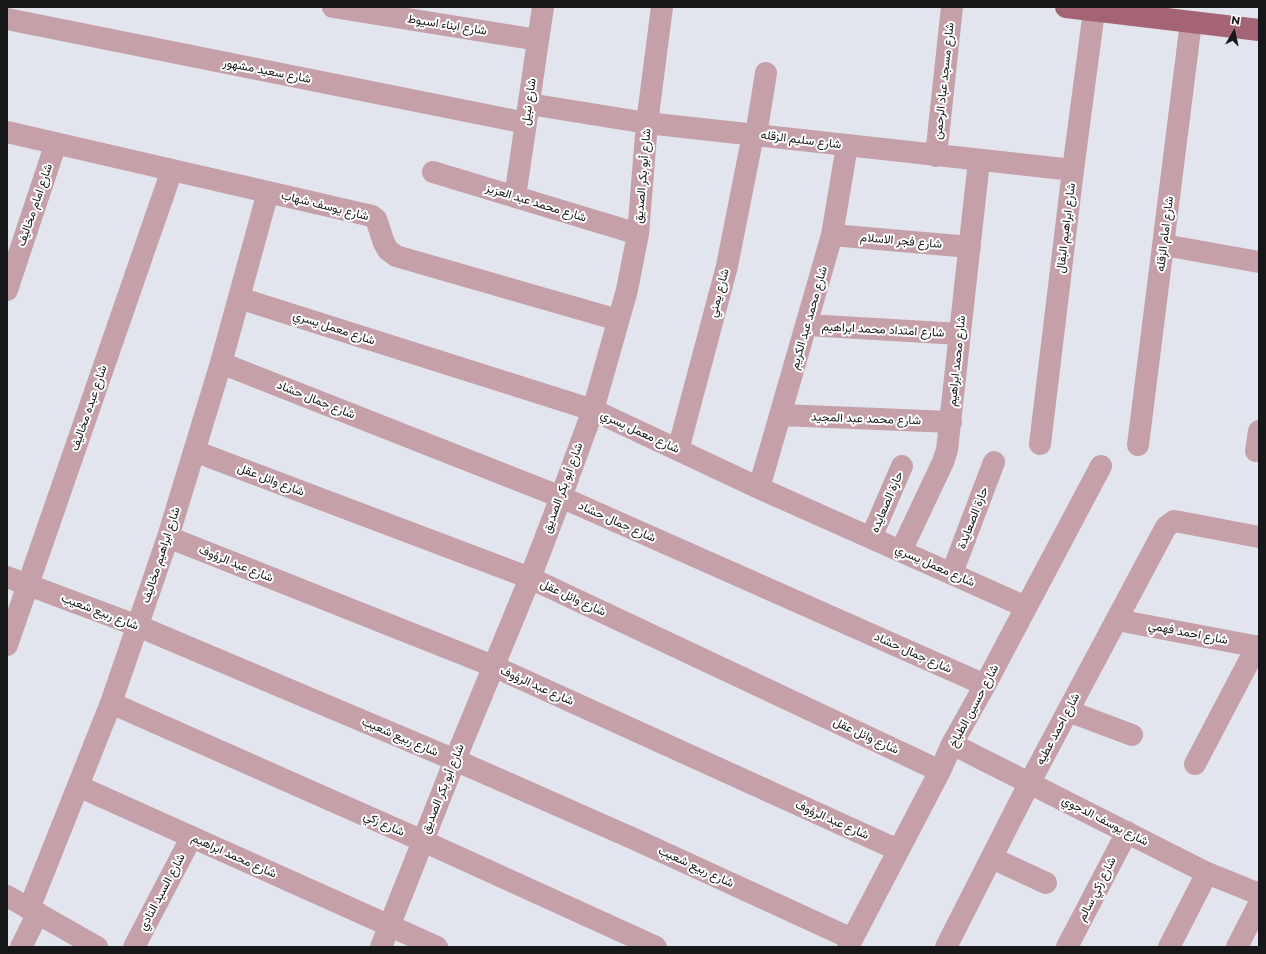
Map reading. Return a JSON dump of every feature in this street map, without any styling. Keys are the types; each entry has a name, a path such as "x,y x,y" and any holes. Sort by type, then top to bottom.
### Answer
{"main road":[{"path":"1066,7 1094,11 1139,11 1192,22 1259,30"}],"street":[{"name":"شارع ابناء اسيوط","path":"333,7 538,40"},
{"name":"شارع نبيل","path":"515,197 543,7"},
{"name":"شارع أبو بكر الصديق","path":"381,947 455,760 530,578 592,410 627,290 638,234 647,123 662,7"},
{"name":"شارع مسجد عباد الرحمن","path":"936,156 952,7"},
{"name":"شارع ابراهيم البقال","path":"1040,444 1094,11"},
{"name":"شارع سعيد مشهور","path":"7,19 528,113"},
{"name":"شارع امام الزقله","path":"1138,445 1192,22"},
{"name":"شارع يمني","path":"678,450 727,266 755,135 766,73"},
{"name":"شارع سليم الزقله","path":"528,113 647,123 979,161 1073,170"},
{"name":"شارع يوسف شهاب","path":"7,132 372,216 376,219 384,243 388,250 396,256 618,320"},
{"name":"شارع امام مخاليف","path":"7,290 56,143"},
{"name":"شارع محمد عبد الكريم","path":"759,488 832,235 847,146"},
{"name":"شارع محمد ابراهيم","path":"901,551 943,462 947,450 979,161"},
{"name":"شارع عبده مخاليف","path":"7,645 172,170"},
{"name":"شارع محمد عبد العزيز","path":"434,172 638,234"},
{"name":"شارع ابراهيم مخاليف","path":"21,947 78,786 111,703 168,537 221,363 268,192"},
{"name":"شارع فجر الاسلام","path":"832,235 970,246"},
{"path":"1164,245 1259,262"},
{"name":"شارع معمل يسري","path":"239,298 592,410 759,488 1026,607"},
{"name":"شارع امتداد محمد ابراهيم","path":"807,325 960,334"},
{"name":"شارع جمال حشاد","path":"221,363 561,497 985,685"},
{"name":"شارع محمد عبد المجيد","path":"781,415 951,422"},
{"name":"شارع وائل عقل","path":"194,451 530,578 940,771"},
{"name":"حارة الصعايدة","path":"952,574 994,462"},
{"name":"حارة الصعايده","path":"871,538 902,466"},
{"name":"شارع حسين الطباخ","path":"850,943 940,771 952,744 985,685 1101,466"},
{"name":"شارع احمد عطيه","path":"946,947 1030,782 1166,527 1174,521 1259,537"},
{"name":"شارع عبد الرؤوف","path":"168,537 493,666 898,850"},
{"name":"شارع ربيع شعيب","path":"7,578 138,626 455,760 632,838 850,943"},
{"name":"شارع احمد فهمي","path":"1117,620 1258,646"},
{"path":"1195,764 1258,646"},
{"name":"شارع زكي","path":"111,703 423,841 656,947"},
{"path":"1068,711 1132,736"},
{"name":"شارع يوسف الدجوي","path":"952,744 1030,782 1207,873 1259,894"},
{"name":"شارع محمد ابراهيم","path":"78,786 191,838 437,947"},
{"name":"شارع زكي سالم","path":"1067,947 1127,832"},
{"name":"شارع السيد النادي","path":"134,947 191,838"},
{"path":"992,858 1046,882"},
{"path":"1169,947 1207,873"},
{"path":"7,896 97,947"},
{"path":"1237,947 1259,904"}]}
